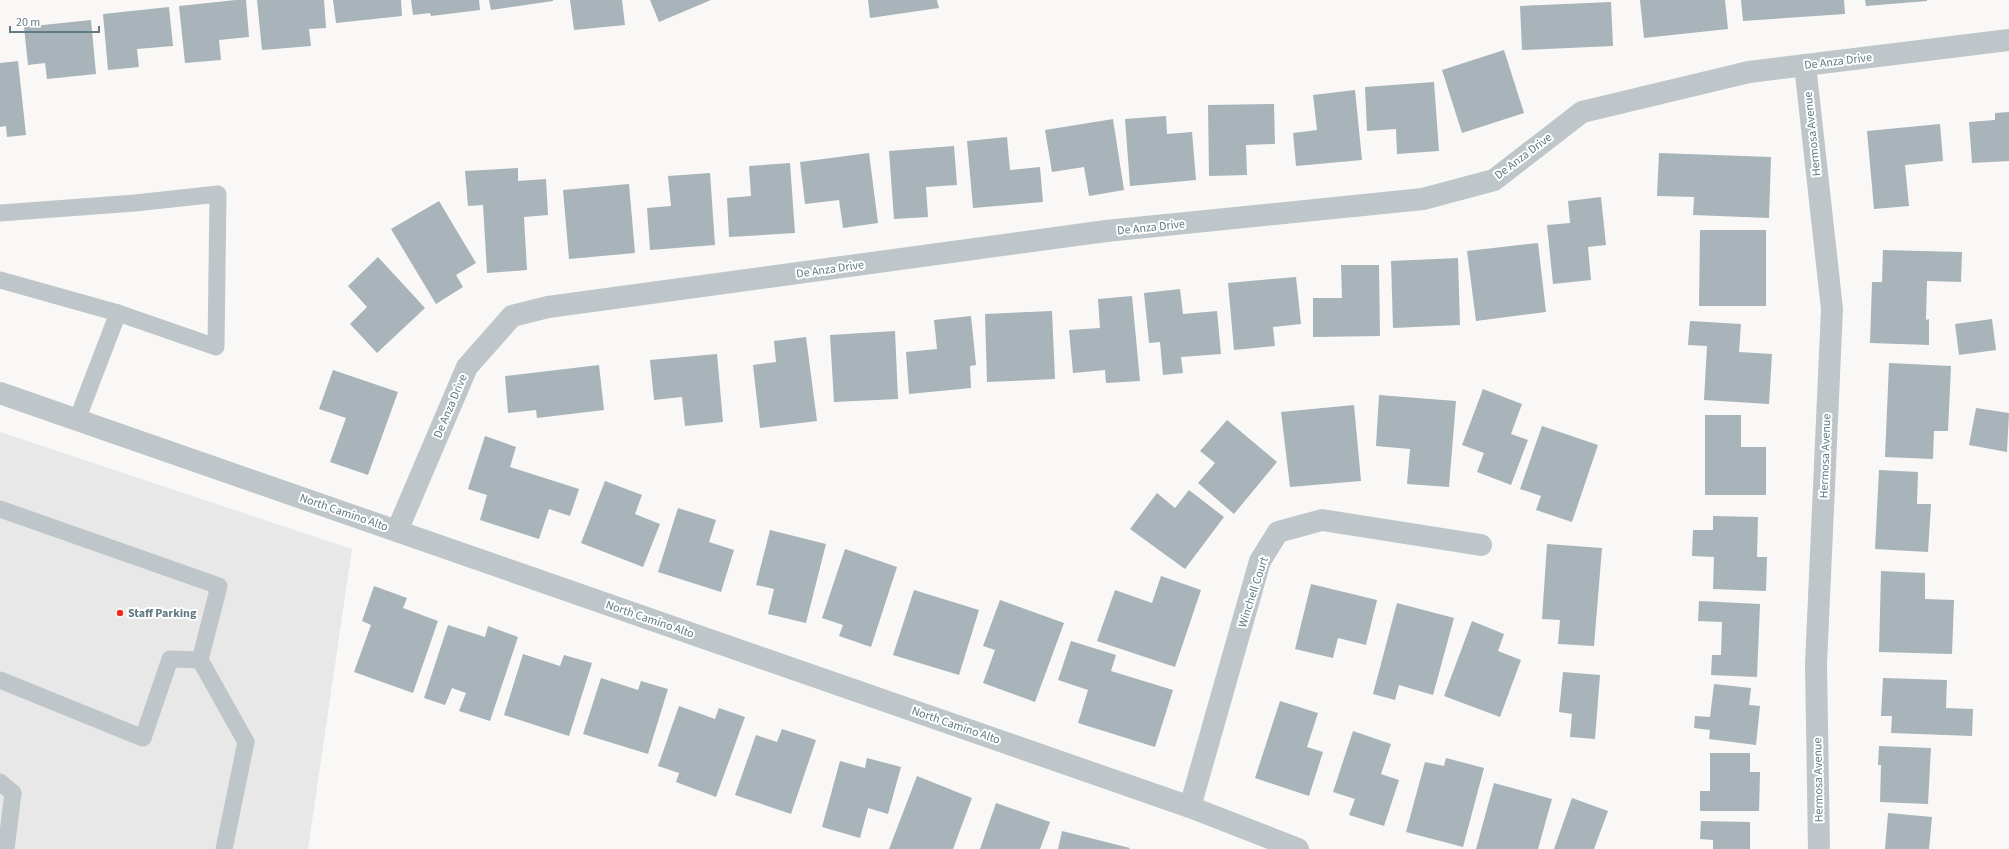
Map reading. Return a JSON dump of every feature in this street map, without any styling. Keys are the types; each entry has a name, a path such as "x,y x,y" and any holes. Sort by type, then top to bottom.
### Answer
{"street":[{"name":"De Anza Drive","path":"397,531 467,367 512,316 548,307 1106,231 1423,199 1494,180 1582,112 1749,72 2009,40"},
{"name":"Hermosa Avenue","path":"1805,65 1832,309 1816,664 1819,849"},
{"name":"North Camino Alto","path":"0,393 1190,807 1298,849"},
{"name":"Winchell Court","path":"1190,807 1260,561 1278,532 1322,520 1481,545"}],"lane":[{"path":"0,212 135,203 218,194 216,347 118,313 0,280"},
{"path":"77,420 118,313"},
{"path":"0,508 219,586 200,660 246,742 224,849"},
{"path":"0,680 143,738 170,659 200,660"},
{"path":"4,788 6,849"}],"shaded area":[{"name":"Staff Parking","path":"0,432 352,549 308,849 0,849"}],"building":[{"path":"246,0 249,37 219,40 221,60 185,63 179,6"},
{"path":"257,0 324,0 326,28 309,29 311,46 262,50"},
{"path":"333,0 401,0 402,16 336,23"},
{"path":"411,0 479,0 480,10 431,16 430,13 413,15"},
{"path":"489,0 553,0 553,1 491,10"},
{"path":"570,0 622,0 625,25 574,30"},
{"path":"650,0 711,0 659,22"},
{"path":"868,0 937,0 939,8 870,18"},
{"path":"1640,0 1725,0 1728,29 1644,38"},
{"path":"1741,0 1844,0 1845,14 1743,21"},
{"path":"1865,0 1927,0 1927,1 1866,6"},
{"path":"1611,2 1613,46 1522,50 1520,6"},
{"path":"169,7 173,46 137,49 139,67 108,70 103,14"},
{"path":"91,20 96,74 47,79 45,63 28,65 24,27"},
{"path":"1504,50 1524,113 1462,133 1442,70"},
{"path":"18,61 26,135 7,137 6,126 0,127 0,63"},
{"path":"1434,82 1439,151 1397,154 1396,129 1367,131 1365,87"},
{"path":"1355,90 1362,160 1296,166 1293,133 1317,130 1313,95"},
{"path":"1274,104 1275,144 1246,145 1247,175 1209,176 1208,105"},
{"path":"2009,112 2009,161 1972,163 1969,122 1995,120 1995,113"},
{"path":"1166,116 1167,134 1192,132 1196,180 1130,186 1125,119"},
{"path":"1113,119 1124,190 1089,196 1084,167 1052,172 1045,130"},
{"path":"1940,124 1943,161 1905,165 1909,206 1874,209 1867,131"},
{"path":"1007,137 1010,170 1040,167 1043,202 973,208 967,141"},
{"path":"954,146 957,185 926,187 928,217 894,219 889,151"},
{"path":"869,153 878,223 843,228 839,200 805,204 800,162"},
{"path":"1659,153 1771,157 1769,218 1693,215 1694,197 1657,196"},
{"path":"790,163 795,233 729,237 727,198 751,196 749,166"},
{"path":"518,168 518,181 546,179 548,215 524,217 527,270 487,273 483,205 468,206 465,171"},
{"path":"710,173 715,245 650,250 647,208 671,206 668,176"},
{"path":"629,184 635,253 569,259 563,190"},
{"path":"1601,197 1606,245 1588,247 1591,280 1553,284 1547,225 1570,223 1568,201"},
{"path":"439,201 476,263 456,275 463,287 436,304 391,229"},
{"path":"1700,230 1766,230 1766,306 1699,306"},
{"path":"1538,243 1546,312 1476,321 1467,251"},
{"path":"1883,250 1962,252 1961,282 1927,281 1926,320 1929,319 1929,345 1870,343 1872,282 1882,282"},
{"path":"378,257 425,308 377,353 350,324 367,307 348,286"},
{"path":"1458,258 1460,325 1393,328 1391,261"},
{"path":"1341,265 1379,265 1380,336 1313,337 1313,298 1342,298"},
{"path":"1296,277 1301,324 1273,327 1275,346 1234,350 1228,283"},
{"path":"1180,289 1183,314 1217,311 1221,354 1181,357 1183,373 1163,375 1160,342 1149,343 1144,293"},
{"path":"1132,296 1140,381 1106,383 1105,370 1073,373 1069,330 1100,328 1098,299"},
{"path":"1052,311 1055,379 987,382 985,314"},
{"path":"971,316 976,365 970,366 971,388 909,394 906,352 937,349 934,320"},
{"path":"1992,319 1996,350 1959,355 1955,324"},
{"path":"1690,321 1741,324 1739,352 1772,354 1769,404 1704,400 1707,346 1688,345"},
{"path":"895,331 898,399 834,402 830,335"},
{"path":"806,337 817,421 760,428 753,365 776,362 774,341"},
{"path":"717,354 723,422 685,426 682,397 654,400 650,360"},
{"path":"1889,363 1951,366 1948,431 1934,431 1933,459 1885,457"},
{"path":"599,365 604,410 537,418 536,410 508,413 505,376"},
{"path":"333,370 398,392 368,475 330,462 346,418 319,409"},
{"path":"1483,389 1522,404 1511,434 1528,440 1511,485 1477,472 1484,453 1462,445"},
{"path":"1379,395 1456,401 1449,487 1407,484 1410,449 1376,446"},
{"path":"1354,405 1361,481 1290,487 1281,412"},
{"path":"1976,408 2009,413 2007,452 1969,445"},
{"path":"1705,415 1741,415 1741,447 1766,447 1766,495 1705,495"},
{"path":"1227,420 1277,462 1234,514 1198,483 1215,463 1200,451"},
{"path":"1542,426 1598,445 1572,522 1536,510 1541,496 1520,489"},
{"path":"485,436 516,447 510,467 579,489 570,516 549,509 539,539 480,520 487,495 468,489"},
{"path":"1879,470 1918,472 1917,504 1931,504 1928,552 1875,549"},
{"path":"605,481 642,495 635,514 660,524 643,567 581,543"},
{"path":"1189,490 1224,517 1185,569 1130,529 1157,493 1175,508"},
{"path":"678,508 716,520 709,542 734,550 721,592 658,572"},
{"path":"1713,516 1758,517 1757,557 1767,557 1766,591 1713,589 1714,557 1692,556 1693,530 1713,530"},
{"path":"770,530 826,544 806,623 768,614 774,589 756,585"},
{"path":"1547,544 1602,548 1594,646 1558,644 1560,620 1542,619"},
{"path":"845,549 897,567 871,647 839,636 843,625 822,618"},
{"path":"1881,571 1925,573 1925,599 1954,600 1952,654 1879,652"},
{"path":"1161,576 1201,590 1175,667 1097,641 1115,590 1152,603"},
{"path":"1311,584 1377,600 1366,645 1338,638 1333,658 1295,649"},
{"path":"374,586 407,598 403,608 438,621 413,693 354,672 371,625 362,621"},
{"path":"914,590 979,610 959,675 893,655"},
{"path":"1000,600 1064,623 1035,702 983,683 995,650 983,646"},
{"path":"1699,601 1760,604 1757,677 1711,675 1712,655 1721,655 1722,622 1698,621"},
{"path":"1397,603 1454,618 1433,695 1399,685 1395,700 1373,694"},
{"path":"1472,621 1504,634 1498,651 1521,660 1500,717 1444,696"},
{"path":"448,625 485,637 488,626 518,637 490,721 459,711 466,693 452,688 445,705 424,698"},
{"path":"1071,641 1116,655 1111,671 1173,690 1155,747 1078,723 1088,690 1058,680"},
{"path":"523,654 560,666 564,655 592,663 569,736 504,715"},
{"path":"1563,672 1600,675 1595,739 1570,737 1572,714 1559,712"},
{"path":"601,678 638,690 641,681 668,689 648,754 583,734"},
{"path":"1883,678 1947,680 1946,708 1973,709 1972,736 1891,733 1892,716 1881,716"},
{"path":"1714,684 1751,688 1749,705 1760,706 1756,745 1709,739 1710,730 1694,728 1695,716 1710,717"},
{"path":"1280,701 1318,713 1307,747 1323,752 1309,796 1255,778"},
{"path":"679,706 715,719 719,708 745,717 716,797 676,782 679,773 658,766"},
{"path":"782,729 816,740 791,814 735,795 756,735 777,742"},
{"path":"1353,731 1391,744 1381,774 1399,780 1384,826 1349,815 1355,799 1333,792"},
{"path":"1879,746 1931,748 1928,804 1880,802 1881,765 1878,765"},
{"path":"1710,753 1750,753 1750,772 1760,772 1759,811 1700,811 1700,791 1710,791"},
{"path":"867,758 901,767 888,814 868,808 860,838 822,827 840,761 865,768"},
{"path":"1446,758 1484,768 1463,847 1406,832 1425,762 1444,766"},
{"path":"917,776 972,798 953,849 889,849"},
{"path":"1494,783 1552,799 1538,849 1476,849"},
{"path":"1572,798 1608,811 1594,849 1554,849"},
{"path":"996,803 1050,822 1040,849 980,849"},
{"path":"1888,813 1932,817 1929,849 1885,849"},
{"path":"1701,821 1750,822 1750,849 1713,849 1713,840 1700,839"},
{"path":"1062,831 1130,848 1058,849"}],"place":[{"name":"Staff Parking","path":"120,613"}]}
